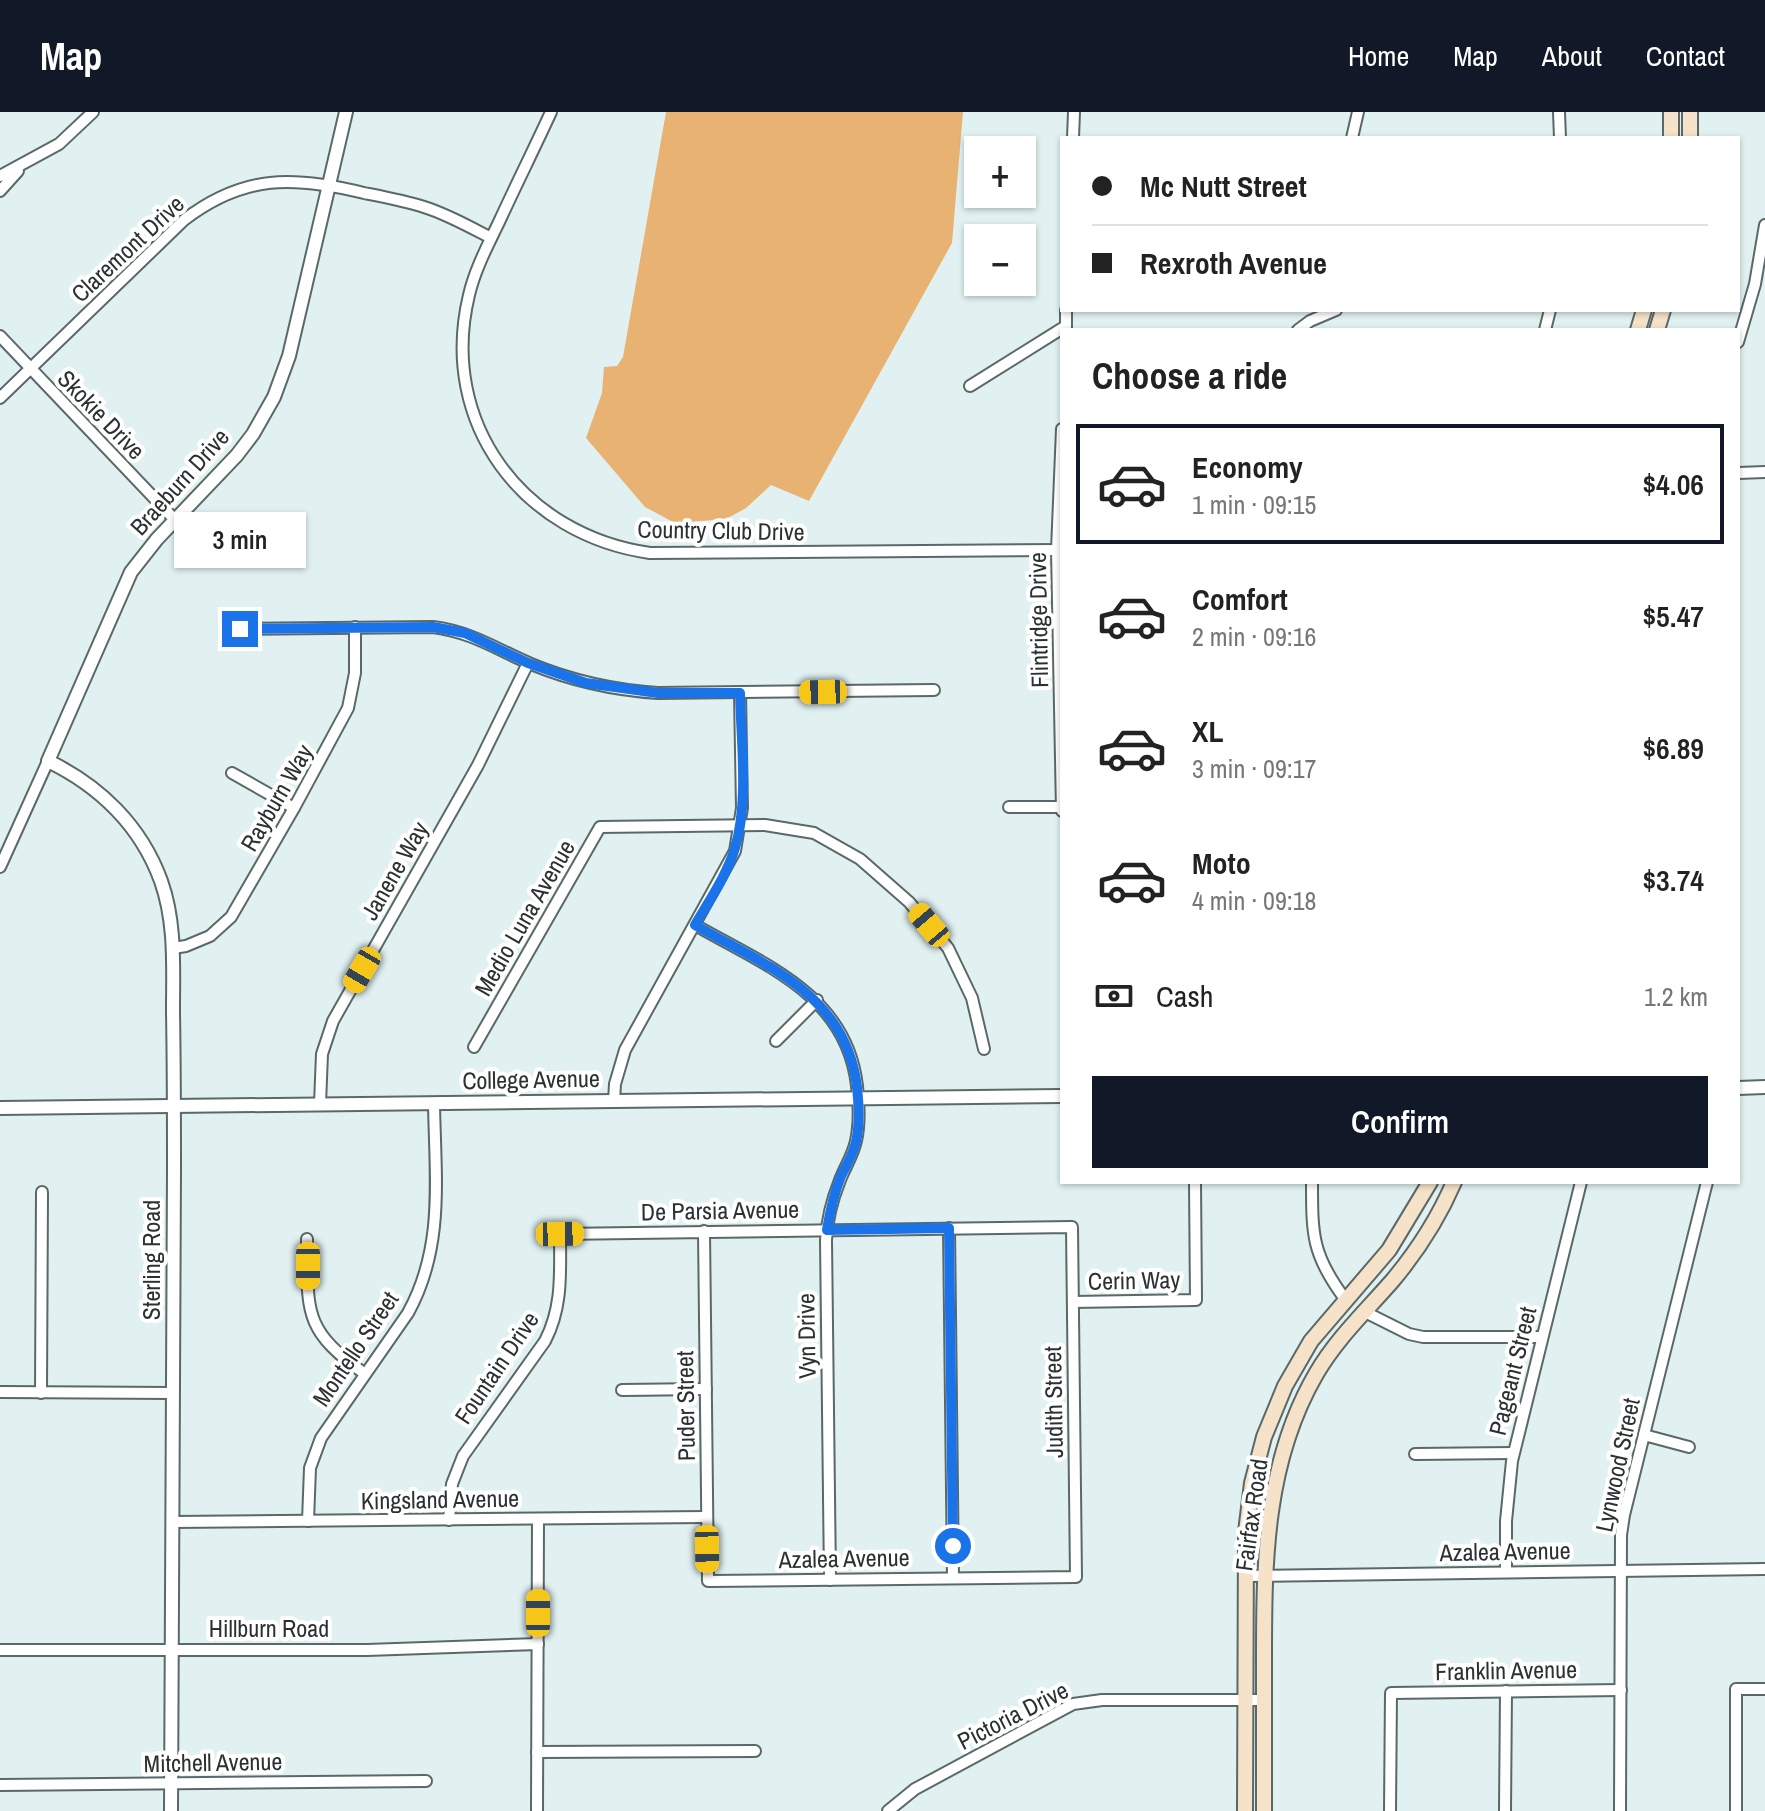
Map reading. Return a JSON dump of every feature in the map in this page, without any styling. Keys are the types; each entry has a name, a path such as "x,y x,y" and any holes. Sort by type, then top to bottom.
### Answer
{"main road":[{"path":"1671,112 1671,136"},
{"path":"1690,112 1690,136"},
{"name":"Fairfax Road","path":"1245,1811 1245,1576 1249,1500 1255,1468 1269,1423 1297,1363 1345,1299 1389,1250 1429,1184"},
{"name":"Fairfax Road","path":"1264,1811 1264,1577 1271,1499 1285,1442 1317,1372 1424,1239 1453,1184"}],"street":[{"path":"0,176 71,135 93,112"},
{"name":"Braeburn Drive","path":"0,867 121,591 143,554 237,455 274,397 289,356 346,112"},
{"name":"Country Club Drive","path":"551,112 477,270 465,312 462,355 469,398 486,442 510,478 538,507 571,529 607,545 662,554 1060,550"},
{"path":"1073,136 1074,112"},
{"path":"1352,136 1358,112"},
{"path":"1559,112 1560,136"},
{"path":"0,191 36,157"},
{"name":"Claremont Drive","path":"0,398 200,208 236,190 289,180 329,184 424,207 491,238"},
{"path":"1740,337 1760,285 1765,225"},
{"path":"1301,328 1331,312"},
{"path":"970,386 1060,332"},
{"name":"Skokie Drive","path":"0,336 175,520"},
{"path":"1740,473 1765,472"},
{"name":"Rayburn Way","path":"173,948 210,936 231,917 294,808 348,708 355,673 355,627"},
{"path":"240,629 449,629 481,639 528,663 586,683 628,691 934,690"},
{"name":"Janene Way","path":"320,1104 322,1054 333,1021 478,765 528,663"},
{"path":"614,1101 625,1050 728,867 741,825 740,693"},
{"name":"Sterling Road","path":"48,761 66,769 101,794 143,843 157,871 167,902 173,948 171,1811"},
{"path":"232,773 294,808"},
{"path":"1009,807 1060,808"},
{"name":"Medio Luna Avenue","path":"474,1047 600,827 765,825 814,833 860,859 909,902 948,948 972,998 984,1049"},
{"name":"Vyn Drive","path":"695,925 794,982 817,1000 838,1028 854,1068 859,1098 855,1144 835,1193 827,1230 830,1580"},
{"path":"776,1041 817,1000"},
{"path":"1740,1088 1765,1087"},
{"name":"College Avenue","path":"0,1108 1060,1096"},
{"name":"Montello Street","path":"308,1521 308,1484 314,1453 329,1425 408,1313 430,1261 435,1221 434,1103"},
{"name":"Cerin Way","path":"1073,1302 1196,1300 1195,1184"},
{"path":"1312,1184 1314,1243 1325,1271 1345,1299"},
{"name":"Pageant Street","path":"1506,1572 1506,1521 1513,1453 1580,1184"},
{"name":"Lynwood Street","path":"1620,1811 1624,1515 1707,1184"},
{"path":"41,1393 42,1192"},
{"name":"De Parsia Avenue","path":"560,1234 1072,1227"},
{"name":"Judith Street","path":"1072,1227 1076,1577"},
{"path":"949,1228 953,1578"},
{"name":"Puder Street","path":"704,1231 708,1581"},
{"name":"Fountain Drive","path":"449,1520 452,1484 463,1456 552,1327 560,1299 560,1234"},
{"path":"307,1239 308,1293 313,1319 325,1342 336,1354 365,1374"},
{"path":"1363,1311 1409,1334 1423,1337 1542,1337"},
{"path":"622,1390 706,1389"},
{"path":"0,1392 173,1393"},
{"path":"1644,1435 1689,1447"},
{"path":"1415,1454 1513,1453"},
{"name":"Kingsland Avenue","path":"173,1522 707,1517"},
{"path":"537,1811 538,1519"},
{"name":"Azalea Avenue","path":"1245,1576 1765,1569"},
{"name":"Azalea Avenue","path":"708,1581 1076,1577"},
{"name":"Hillburn Road","path":"0,1650 367,1650 538,1644"},
{"path":"1736,1811 1736,1689 1765,1689"},
{"name":"Franklin Avenue","path":"1390,1811 1391,1693 1621,1690"},
{"path":"1505,1811 1506,1691"},
{"name":"Pictoria Drive","path":"888,1811 915,1789 1073,1704 1102,1700 1265,1700"},
{"path":"537,1752 755,1751"},
{"name":"Mitchell Avenue","path":"0,1785 426,1781"}],"shaded area":[{"path":"666,112 963,112 952,243 809,501 771,485 746,508 726,519 675,523 645,507 586,438 602,393 604,367 617,366 623,357"}],"route":[{"path":"240,629 449,629 481,639 528,663 586,683 658,693 740,693 741,825 728,867 695,925 810,994 827,1012 846,1044 856,1076 858,1130 851,1158 835,1193 827,1230 949,1228 953,1546"}]}
